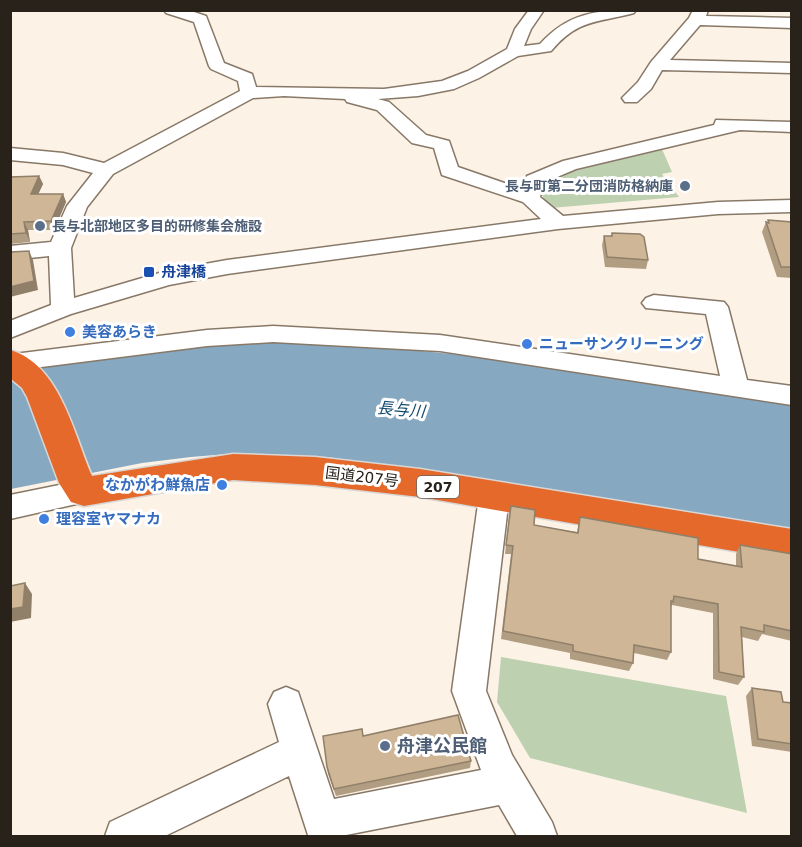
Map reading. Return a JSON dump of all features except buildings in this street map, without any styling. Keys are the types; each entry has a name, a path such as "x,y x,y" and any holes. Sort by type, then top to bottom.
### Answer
{"highway":[{"path":"16,364 33,380 43,396 81,488"},
{"name":"国道207号","path":"81,488 233,467 315,471 420,483 792,545"}],"street":[{"path":"171,10 201,19 217,66 246,78 249,93"},
{"path":"514,52 523,28 537,10"},
{"path":"63,309 60,248 77,206 106,170 249,93 274,89 332,93 430,88 469,76 514,52 545,48 560,31 582,20 629,10"},
{"path":"631,98 645,85 657,65 698,15 792,23"},
{"path":"657,65 792,68"},
{"path":"332,93 383,106 419,139 442,146 449,171 531,198 558,223"},
{"path":"682,121 792,127"},
{"path":"531,198 534,180 570,165 739,125"},
{"path":"10,154 63,159 106,170"},
{"path":"10,330 63,309 166,278 227,267 558,223 718,208 792,206"},
{"path":"10,254 60,248"},
{"path":"654,303 716,307 736,388"},
{"path":"16,364 207,338 273,333 440,343 792,396"},
{"path":"10,507 81,488"},
{"path":"494,497 469,691 498,767 538,837"},
{"path":"286,704 322,821 507,784"},
{"path":"124,837 300,751"}],"green space":[{"path":"662,149 672,172 662,174 679,197 551,208 542,195 541,188 573,171"},
{"path":"501,657 726,696 747,813 530,758 497,702"}],"water":[{"name":"長与川","path":"275,340 470,356 598,373 791,404 791,531 327,457 240,453 191,457 142,463 11,489 10,375 109,357"}],"place":[{"name":"長与町第二分団消防格納庫","path":"685,186"},
{"name":"長与北部地区多目的研修集会施設","path":"40,226"},
{"name":"舟津橋","path":"149,272"},
{"name":"美容あらき","path":"70,332"},
{"name":"ニューサンクリーニング","path":"527,344"},
{"name":"なかがわ鮮魚店","path":"222,485"},
{"name":"理容室ヤマナカ","path":"44,519"},
{"name":"舟津公民館","path":"385,746"}]}
